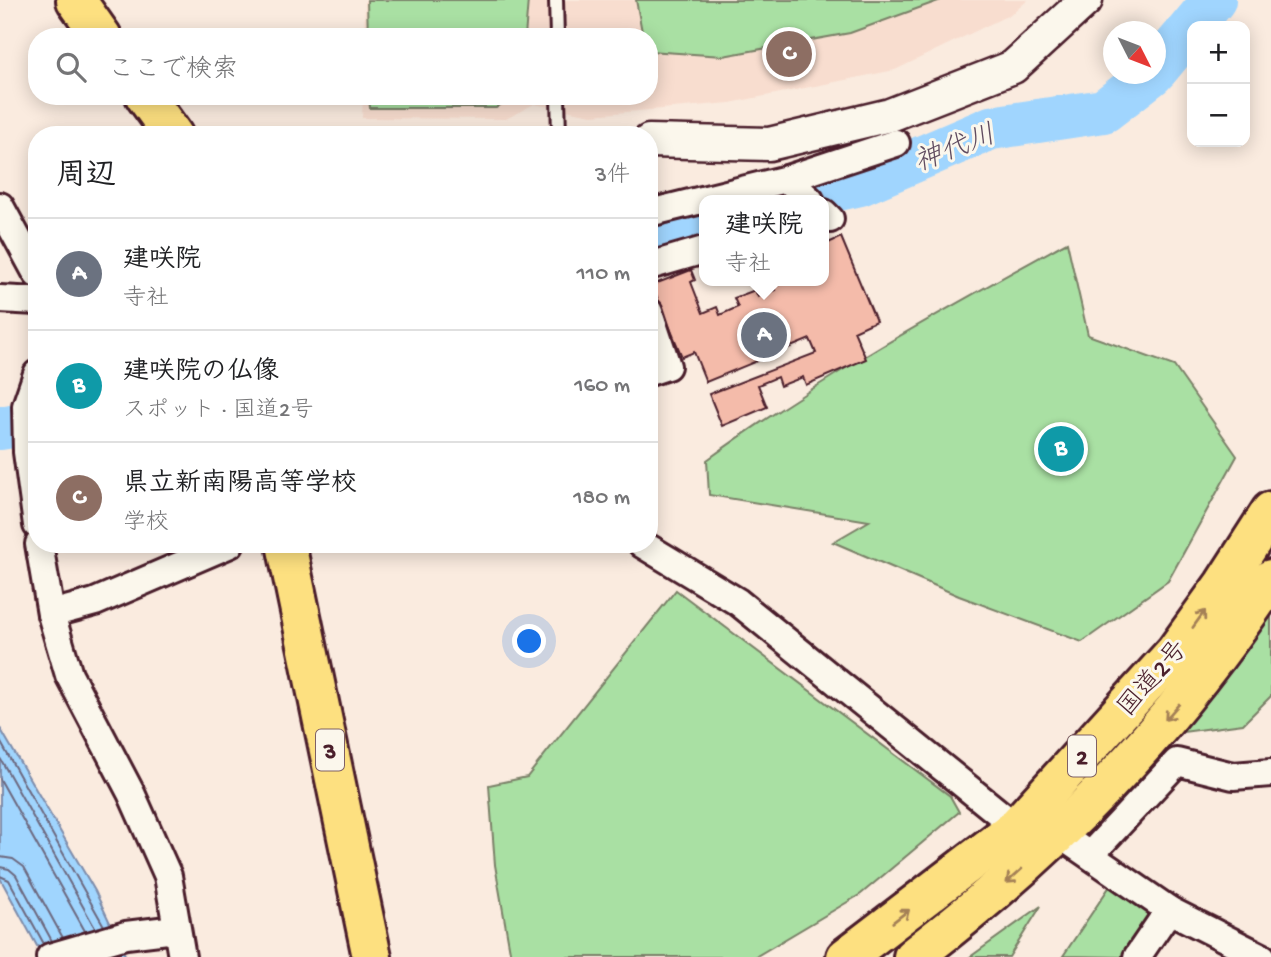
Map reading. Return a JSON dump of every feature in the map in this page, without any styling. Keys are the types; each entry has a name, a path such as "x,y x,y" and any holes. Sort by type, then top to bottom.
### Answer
{"main road":[{"path":"76,0 96,28"},
{"path":"151,105 167,126"},
{"name":"国道2号","path":"846,957 1016,827 1175,652 1224,584 1271,511"},
{"name":"3","path":"288,553 372,957"},
{"name":"国道2号","path":"914,957 984,903 1075,845 1206,673 1271,579"}],"street":[{"path":"658,141 769,144 890,115 1013,67 1086,0"},
{"path":"723,195 788,179 896,144"},
{"path":"788,179 805,195"},
{"path":"658,211 699,201"},
{"path":"0,206 28,257"},
{"path":"658,263 699,252"},
{"path":"0,299 28,301"},
{"path":"658,339 667,366 658,369"},
{"path":"28,442 28,459"},
{"path":"41,553 51,614 69,675 131,793 168,876 182,957"},
{"path":"51,614 95,602 209,553"},
{"path":"657,553 738,602 1016,827 1075,845 1169,910 1262,957"},
{"path":"1075,845 1177,762 1233,776 1271,773"},
{"path":"1138,957 1169,910"},
{"path":"50,957 126,935 177,929"}],"lane":[{"path":"556,0 557,28"},
{"path":"558,105 559,126"}],"shaded area":[{"path":"365,0 1028,0 1013,13 895,70 730,103 592,115 539,105 658,105 658,28 364,28"},
{"path":"363,105 532,105 506,119 362,118"}],"green space":[{"path":"367,0 528,0 526,28 368,28"},
{"path":"636,0 941,0 850,33 723,56 658,52 658,28 641,28"},
{"path":"370,105 500,105 496,108 370,108"},
{"path":"1067,242 1088,335 1174,366 1237,456 1168,581 1082,642 959,596 833,542 869,521 709,495 707,460 839,372"},
{"path":"676,590 950,796 959,812 861,894 755,957 511,957 495,865 489,785 527,777"},
{"path":"1271,593 1271,696 1243,724 1183,732"},
{"path":"1110,886 1153,915 1124,957 1063,956"},
{"path":"1041,906 1009,957 970,957"}],"water":[{"path":"0,728 95,891 126,957 43,957 0,878"}],"building":[{"path":"841,237 876,321 854,331 866,359 806,385 803,377 780,386 777,377 758,385 767,407 722,426 709,394 816,353 810,339 706,382 694,352 682,357 658,299 658,283 691,270 695,280 691,282 703,313 717,307 720,315 738,307 734,298 755,290 758,297 775,290 773,286 829,286 829,243"}],"waterway":[{"name":"神代川","path":"1166,58 1214,0"},
{"name":"神代川","path":"812,195 860,184 991,128 1104,111 1139,84"},
{"name":"神代川","path":"658,230 699,220"},
{"name":"神代川","path":"0,428 28,423"}],"place":[{"name":"県立新南陽高等学校","path":"789,54"},
{"name":"建咲院","path":"764,335"},
{"name":"建咲院の仏像","path":"1061,449"}]}
